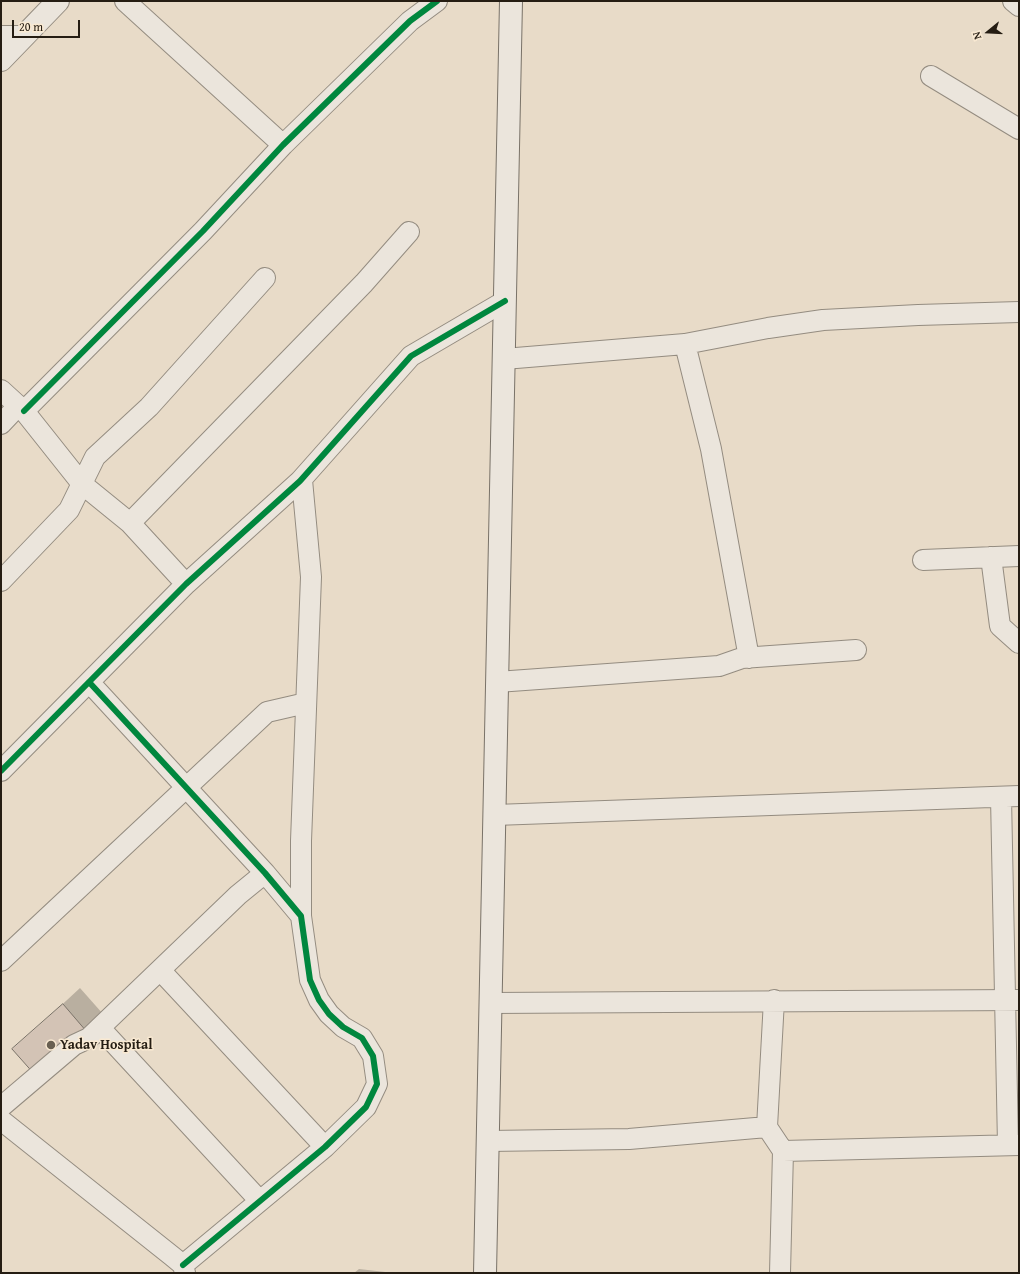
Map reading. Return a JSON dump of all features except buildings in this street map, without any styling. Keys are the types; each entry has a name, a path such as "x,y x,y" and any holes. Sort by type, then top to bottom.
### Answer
{"main road":[{"path":"1,60 58,1"},
{"path":"486,1273 511,1"}],"street":[{"path":"125,1 283,145"},
{"path":"1,424 21,409 203,231 283,145 410,21 437,1"},
{"path":"1013,1 1019,6"},
{"path":"1,36 25,36"},
{"path":"931,76 1019,129"},
{"path":"130,523 364,283 409,232"},
{"path":"1,581 70,510 95,457 149,407 265,278"},
{"path":"1,771 186,584 302,480 411,356 505,301"},
{"path":"504,359 685,344 768,328 823,320 1019,312"},
{"path":"685,344 711,449 749,658"},
{"path":"1,390 21,409 82,484 130,523 186,584"},
{"path":"1,1120 184,1269 259,1200 325,1147 366,1107 377,1084 373,1056 362,1038 343,1027 329,1014 319,1000 310,980 301,916 301,841 311,577 302,480"},
{"path":"923,560 1019,556"},
{"path":"991,558 1000,626 1019,643"},
{"path":"497,682 719,666 749,658 856,650"},
{"path":"89,682 265,873 301,916"},
{"path":"1,960 268,712 306,702"},
{"path":"495,815 1010,796 1013,1145 783,1151"},
{"path":"1,1107 74,1045 89,1038 238,894 265,873"},
{"path":"160,970 325,1147"},
{"path":"491,1003 774,1000 1012,1000"},
{"path":"774,1000 767,1127 783,1151 780,1273"},
{"path":"100,1028 259,1200"},
{"path":"488,1141 629,1139 767,1127"}],"cycle path":[{"path":"24,411 203,231 283,145 410,21 437,1"},
{"path":"1,771 186,584 300,481 411,356 505,301"},
{"path":"89,682 265,873 301,916 310,980 319,1000 329,1014 343,1027 362,1038 373,1056 377,1084 366,1107 325,1147 183,1265"}],"place":[{"name":"Yadav Hospital","path":"51,1045"}]}
